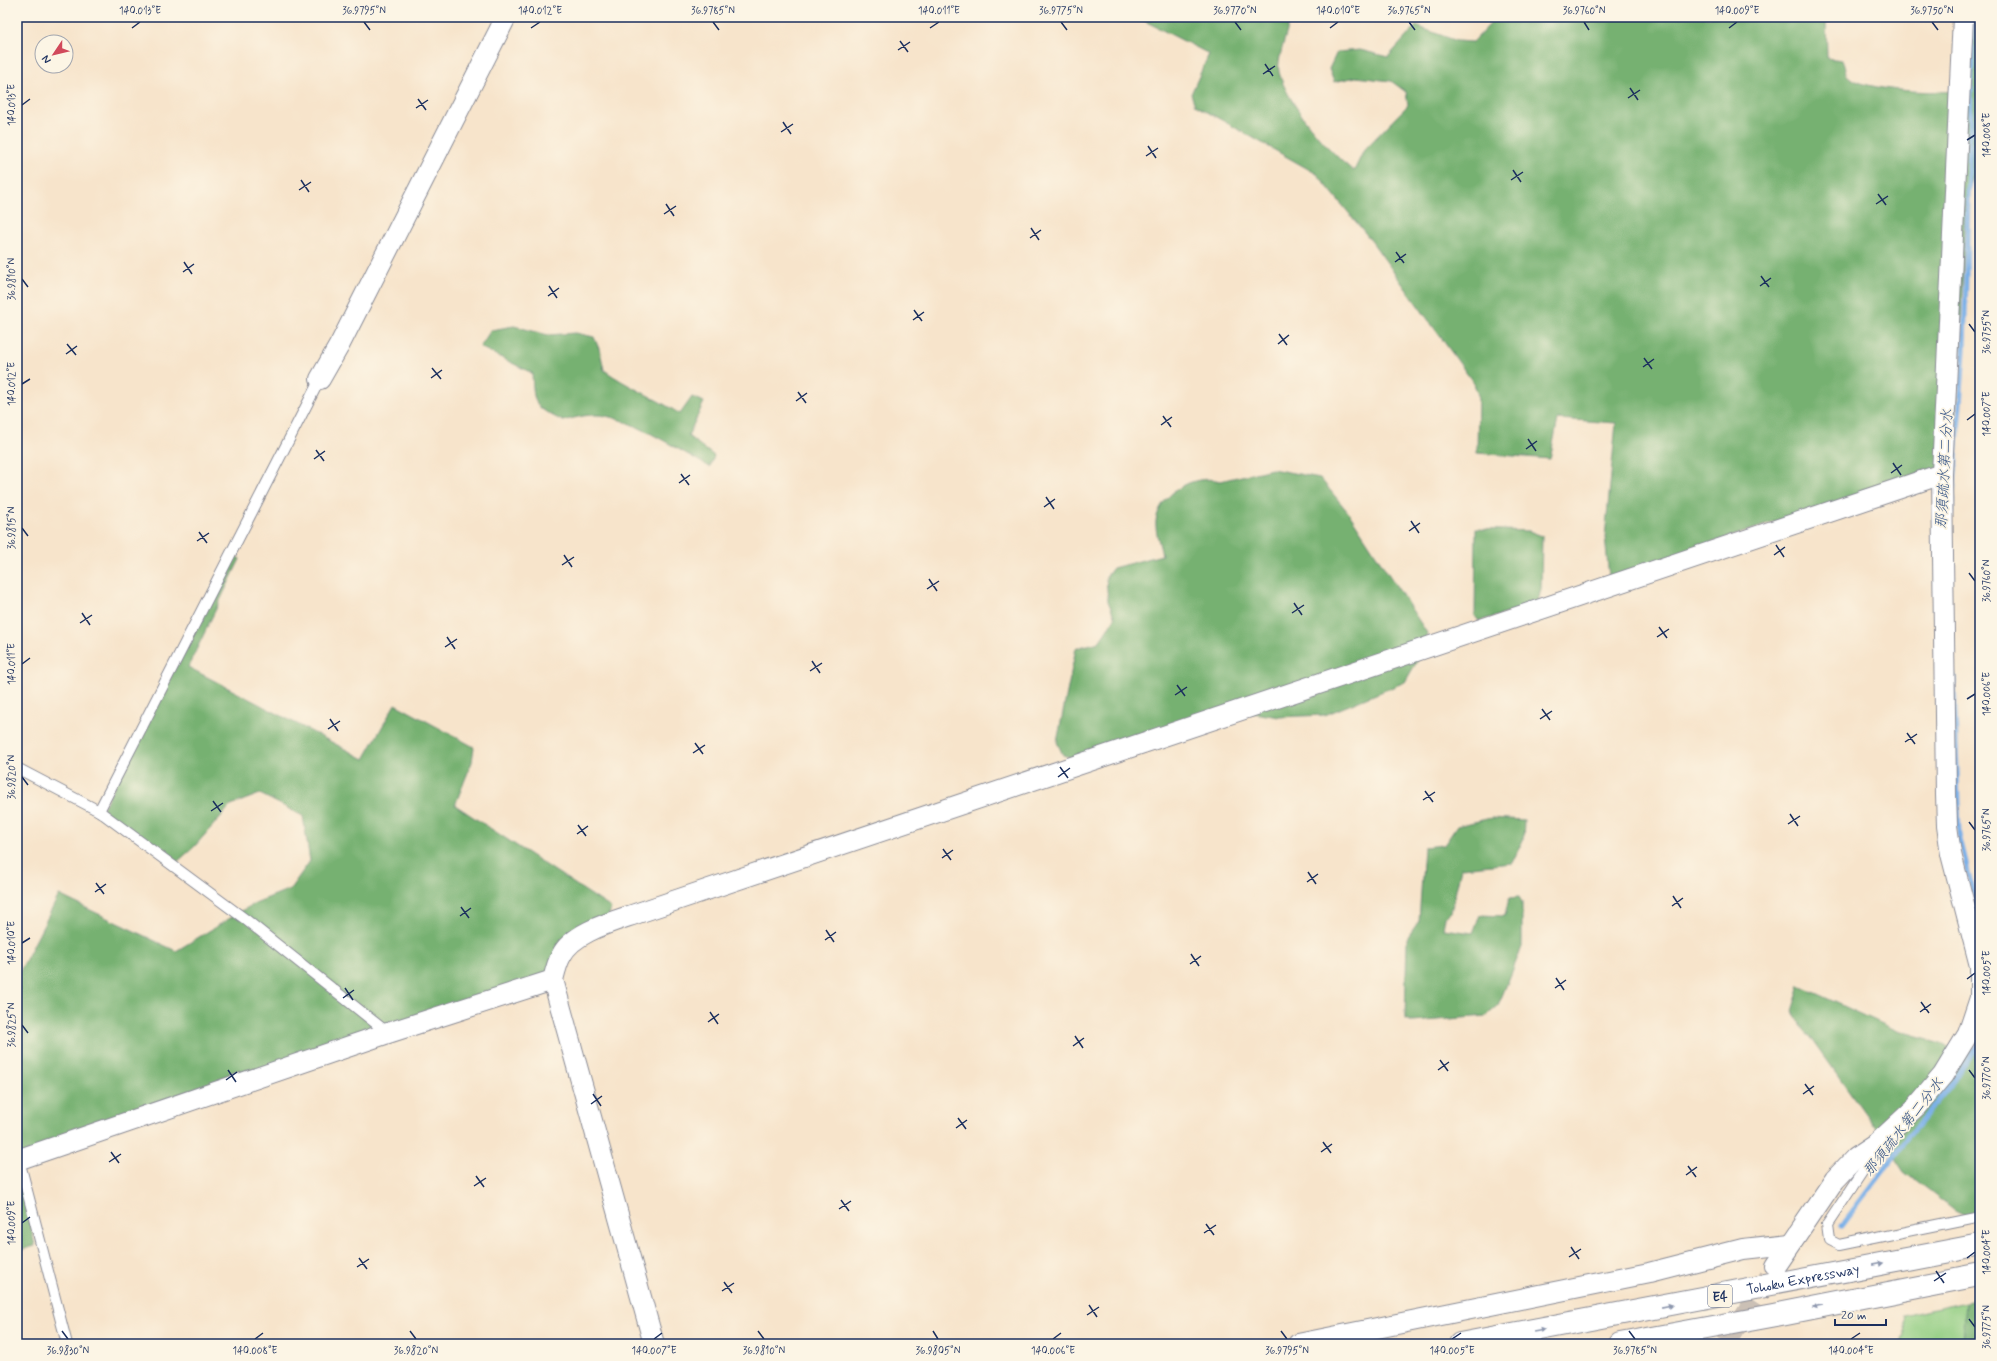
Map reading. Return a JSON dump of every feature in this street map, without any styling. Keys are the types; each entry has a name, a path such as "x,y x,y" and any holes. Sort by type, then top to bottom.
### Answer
{"highway":[{"name":"Tohoku Expressway","path":"1460,1344 1980,1245"},
{"name":"Tohoku Expressway","path":"1620,1344 1980,1275"}],"street":[{"path":"320,379 340,344 506,17"},
{"path":"1776,1266 1789,1244 1836,1179 1855,1158 1876,1144 1916,1107 1942,1075 1968,1034 1980,998 1980,966 1951,854 1947,826 1942,474 1963,17"},
{"path":"654,1344 553,980 561,956 568,946 581,936 602,926 1080,763 1942,474"},
{"path":"18,1160 388,1033 553,980"},
{"path":"1298,1344 1649,1273 1743,1249 1789,1244"}],"lane":[{"path":"100,810 320,379"},
{"path":"17,768 100,810 245,919 388,1033"},
{"path":"1876,1144 1868,1163 1827,1225 1829,1240 1838,1245 1980,1216"},
{"path":"18,1160 66,1344"}],"green space":[{"path":"1137,17 1289,17 1290,19 1279,61 1279,72 1283,84 1299,112 1310,126 1333,153 1354,171 1364,150 1408,105 1406,92 1391,81 1356,77 1334,82 1329,69 1337,52 1360,50 1388,57 1416,26 1457,41 1473,42 1494,20 1493,17 1826,17 1827,58 1842,60 1847,75 1855,81 1885,88 1940,92 1965,90 1967,29 1980,32 1980,173 1974,176 1965,199 1960,345 1952,449 1947,465 1609,577 1605,537 1616,423 1558,419 1550,459 1477,453 1478,395 1473,382 1370,239 1317,174 1195,105 1191,94 1209,54"},
{"path":"514,326 548,335 576,333 594,337 600,351 604,370 680,414 692,397 704,402 688,436 714,456 710,467 659,438 619,420 606,416 589,415 563,421 546,412 537,404 535,399 532,373 480,347 491,330"},
{"path":"1272,469 1320,478 1348,512 1427,633 1423,651 1405,682 1325,715 1279,717 1223,708 1073,758 1063,755 1057,742 1076,648 1099,642 1115,618 1108,601 1106,577 1113,568 1162,555 1157,534 1156,521 1164,502 1179,488 1199,480 1210,479 1220,481"},
{"path":"1476,529 1529,531 1542,536 1541,589 1537,605 1479,621 1475,616"},
{"path":"233,554 240,559 188,667 364,759 395,704 474,747 472,762 455,805 611,908 607,921 551,975 17,1156 17,977 59,895 176,951 255,903 290,889 310,861 303,816 260,794 231,805 194,847 177,862 102,810"},
{"path":"1491,818 1524,820 1523,840 1512,863 1461,868 1451,912 1445,917 1443,929 1473,933 1480,915 1505,916 1509,898 1519,897 1522,902 1522,947 1498,1006 1486,1016 1413,1022 1405,1019 1407,938 1419,921 1424,847 1444,845 1457,826"},
{"path":"1800,986 1900,1032 1941,1044 1966,1055 1980,1044 1980,1213 1965,1216 1955,1211 1904,1172 1874,1126 1792,1011"},
{"path":"17,1162 35,1246 17,1251"},
{"path":"1980,1299 1980,1344 1963,1344 1966,1302"},
{"path":"1966,1302 1963,1344 1902,1344 1905,1334 1903,1316"}],"waterway":[{"name":"那須疏水第二分水","path":"1952,512 1964,351 1973,25"},
{"name":"那須疏水第二分水","path":"1954,676 1959,835 1980,920"},
{"name":"那須疏水第二分水","path":"1842,1225 1912,1132 1955,1080 1980,1043"}],"tunnel":[{"path":"1726,1344 1769,1277"}]}
